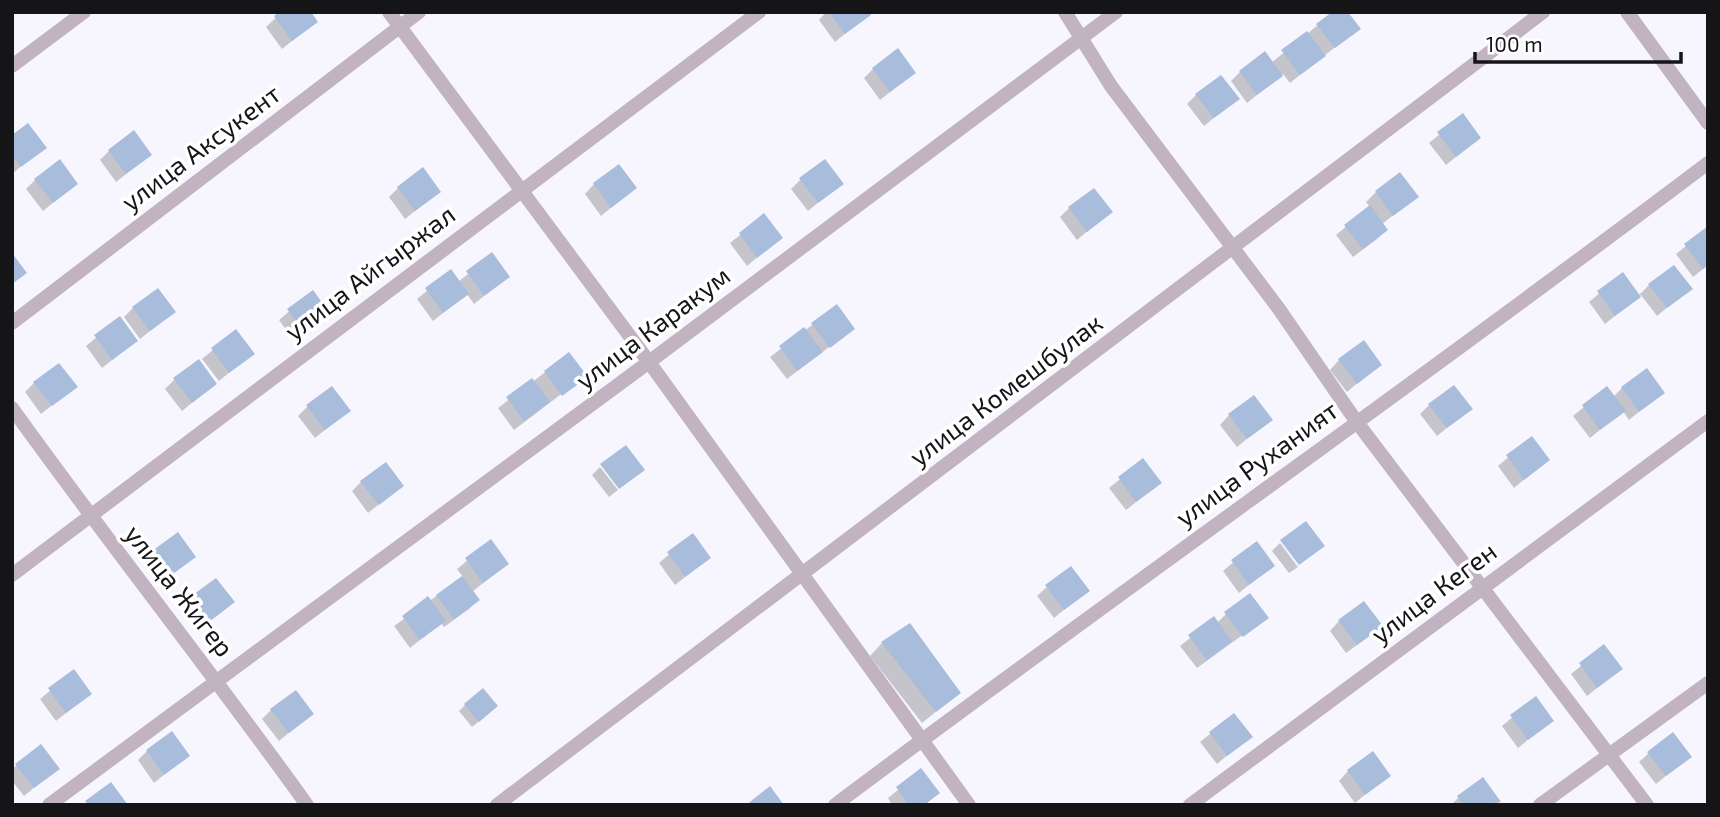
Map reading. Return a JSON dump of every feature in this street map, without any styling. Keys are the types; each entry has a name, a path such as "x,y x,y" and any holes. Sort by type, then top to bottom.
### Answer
{"street":[{"path":"12,66 84,12"},
{"path":"389,12 649,362 969,805"},
{"name":"улица Аксукент","path":"12,323 419,12"},
{"name":"улица Айгыржал","path":"12,575 520,189 759,12"},
{"path":"1065,12 1111,86 1233,248 1356,421 1647,805"},
{"name":"улица Каракум","path":"49,805 649,362 1116,12"},
{"name":"улица Комешбулак","path":"497,805 1543,12"},
{"path":"1627,12 1708,123"},
{"name":"улица Руханият","path":"835,805 1356,421 1510,313 1708,163"},
{"name":"улица Жигер","path":"12,408 90,517 218,680 307,805"},
{"name":"улица Кеген","path":"1190,805 1708,421"},
{"path":"1540,805 1708,682"}],"building":[{"path":"279,12 311,12 318,22 292,41 274,16"},
{"path":"829,12 870,12 871,15 845,34"},
{"path":"1332,12 1348,12 1361,29 1335,48 1316,24"},
{"path":"1307,31 1326,56 1300,75 1281,50"},
{"path":"898,48 916,73 890,92 872,68"},
{"path":"1265,51 1283,76 1257,95 1239,71"},
{"path":"1221,75 1240,99 1214,118 1195,94"},
{"path":"1463,113 1481,138 1456,157 1437,132"},
{"path":"28,123 47,148 21,167 12,155 12,135"},
{"path":"134,130 152,155 126,174 108,150"},
{"path":"60,159 78,184 53,203 34,179"},
{"path":"825,159 844,184 818,203 799,178"},
{"path":"619,164 637,188 611,208 593,183"},
{"path":"423,167 441,192 415,211 397,187"},
{"path":"1400,172 1419,197 1393,216 1375,191"},
{"path":"1094,188 1113,212 1087,232 1068,207"},
{"path":"1370,205 1388,230 1363,249 1344,225"},
{"path":"764,213 783,238 757,258 739,233"},
{"path":"1708,226 1708,265 1703,269 1684,244"},
{"path":"492,252 510,277 484,296 466,271"},
{"path":"12,253 27,273 12,284"},
{"path":"1674,265 1693,289 1667,308 1648,284"},
{"path":"451,269 469,294 443,313 425,288"},
{"path":"1623,272 1641,297 1615,316 1597,291"},
{"path":"158,288 176,312 150,331 132,307"},
{"path":"313,290 331,315 305,334 287,309"},
{"path":"837,304 855,329 830,348 811,323"},
{"path":"120,316 138,341 112,360 94,335"},
{"path":"804,327 823,352 797,371 779,346"},
{"path":"236,329 255,354 229,373 211,348"},
{"path":"1364,340 1382,365 1357,384 1338,359"},
{"path":"569,352 588,377 562,396 544,371"},
{"path":"199,359 217,384 192,403 173,378"},
{"path":"59,363 78,387 52,406 33,382"},
{"path":"1647,368 1665,393 1639,412 1621,387"},
{"path":"532,378 550,402 524,421 506,397"},
{"path":"1454,385 1473,409 1447,428 1428,404"},
{"path":"332,386 351,411 325,430 306,405"},
{"path":"1607,386 1626,411 1600,430 1582,405"},
{"path":"1254,395 1273,420 1247,439 1228,414"},
{"path":"1532,436 1550,460 1524,480 1506,455"},
{"path":"626,445 645,470 619,489 600,464"},
{"path":"1143,458 1162,483 1136,502 1118,477"},
{"path":"386,462 404,486 379,505 360,481"},
{"path":"1306,521 1325,546 1299,565 1280,540"},
{"path":"178,532 196,557 170,576 152,551"},
{"path":"693,533 711,558 685,577 667,552"},
{"path":"491,539 509,564 483,583 465,558"},
{"path":"1257,541 1275,566 1249,585 1231,560"},
{"path":"1071,566 1090,591 1064,610 1045,585"},
{"path":"462,576 480,600 454,619 436,595"},
{"path":"216,578 235,602 209,622 190,597"},
{"path":"1250,593 1269,618 1243,637 1224,612"},
{"path":"428,596 446,621 420,640 402,616"},
{"path":"1364,601 1383,626 1357,645 1338,620"},
{"path":"1214,616 1232,641 1207,660 1188,635"},
{"path":"910,623 961,693 936,712 881,642"},
{"path":"1604,644 1623,669 1597,688 1579,663"},
{"path":"74,669 92,694 66,713 48,688"},
{"path":"483,688 498,706 479,722 464,704"},
{"path":"296,690 314,714 289,733 270,709"},
{"path":"1536,696 1554,721 1528,740 1510,715"},
{"path":"1234,713 1253,737 1227,756 1209,732"},
{"path":"172,731 190,756 164,775 146,750"},
{"path":"1673,732 1692,757 1666,776 1647,752"},
{"path":"41,744 60,769 34,788 15,764"},
{"path":"1373,751 1391,776 1365,795 1347,770"},
{"path":"921,768 940,793 924,805 909,805 896,787"},
{"path":"1483,777 1501,802 1463,805 1457,796"},
{"path":"111,782 128,805 88,805 85,801"},
{"path":"770,786 784,805 746,805"}]}
